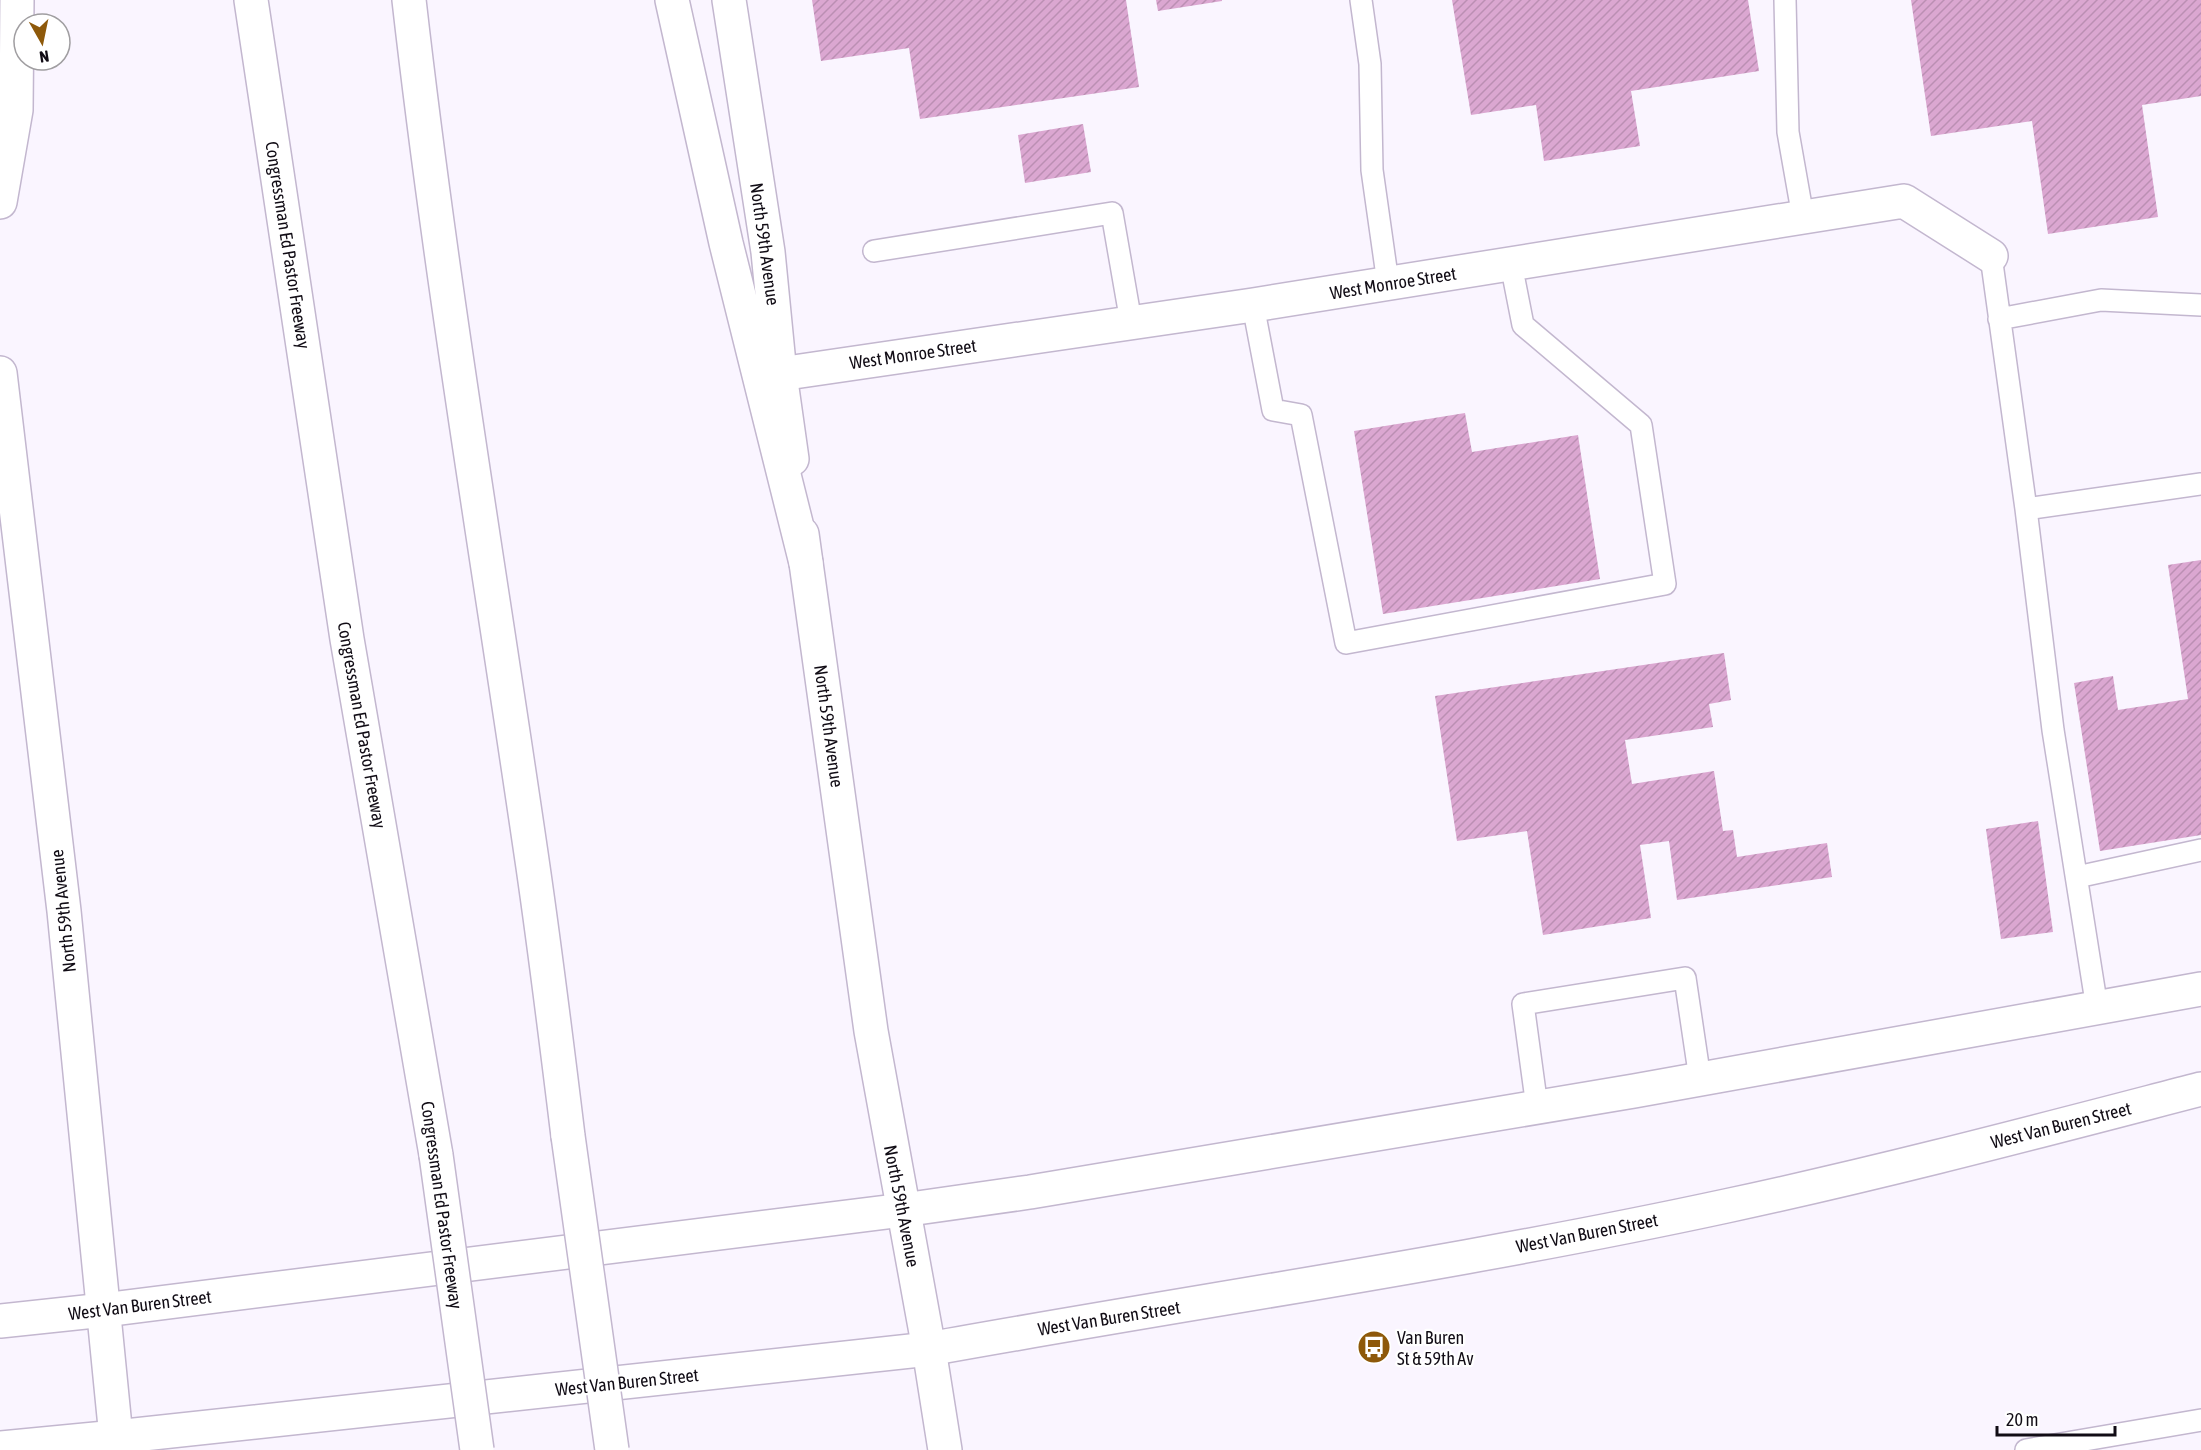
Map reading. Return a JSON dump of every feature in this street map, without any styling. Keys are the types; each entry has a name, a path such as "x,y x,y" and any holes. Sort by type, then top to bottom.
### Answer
{"main road":[{"path":"0,202 16,110 17,0"},
{"name":"Congressman Ed Pastor Freeway","path":"251,0 347,639 436,1155 477,1450"},
{"path":"409,0 452,333 533,868 612,1450"},
{"path":"672,0 726,243 806,563"},
{"name":"North 59th Avenue","path":"729,0 768,252 780,374 871,1031 929,1349 945,1450"},
{"name":"West Monroe Street","path":"780,374 1253,305 1904,201 1991,256"},
{"name":"North 59th Avenue","path":"0,373 64,911 119,1444"},
{"name":"West Van Buren Street","path":"0,1321 903,1210 1030,1192 1700,1079 2201,989"},
{"name":"West Van Buren Street","path":"0,1448 119,1444 929,1349 1052,1326 1333,1281 1725,1206 1891,1168 2201,1089"}],"lane":[{"path":"1360,0 1370,64 1372,170 1388,283"},
{"path":"1785,0 1788,132 1803,217"},
{"path":"874,251 1112,213 1131,322"},
{"path":"1991,256 2026,509 2053,730 2097,1008"},
{"path":"1253,305 1273,410 1301,415 1346,643 1665,584 1641,425 1523,325 1511,264"},
{"path":"1999,319 2101,300 2201,305"},
{"path":"2026,509 2201,484"},
{"path":"2077,877 2201,850"},
{"path":"1537,1107 1523,1004 1685,978 1700,1079"},
{"path":"2026,1450 2201,1420"}],"building":[{"path":"812,0 1126,0 1139,87 920,119 909,48 821,61"},
{"path":"1156,0 1222,0 1222,1 1158,11"},
{"path":"1452,0 1748,0 1759,71 1631,91 1640,146 1544,161 1536,105 1471,115"},
{"path":"1911,0 2201,0 2201,96 2142,105 2158,217 2048,234 2032,121 1931,136"},
{"path":"1083,124 1091,172 1025,183 1018,135"},
{"path":"1465,413 1472,452 1578,435 1600,579 1383,614 1354,431"},
{"path":"2201,560 2201,835 2100,851 2074,683 2113,676 2118,710 2188,699 2168,565"},
{"path":"1724,653 1731,700 1709,704 1713,727 1625,740 1632,784 1714,771 1723,831 1733,830 1737,857 1827,843 1832,877 1677,900 1669,841 1640,845 1651,918 1543,935 1527,831 1457,841 1435,696"},
{"path":"2038,821 2053,932 2001,939 1986,829"}],"place":[{"name":"Van Buren St & 59th Av","path":"1374,1347"}]}
